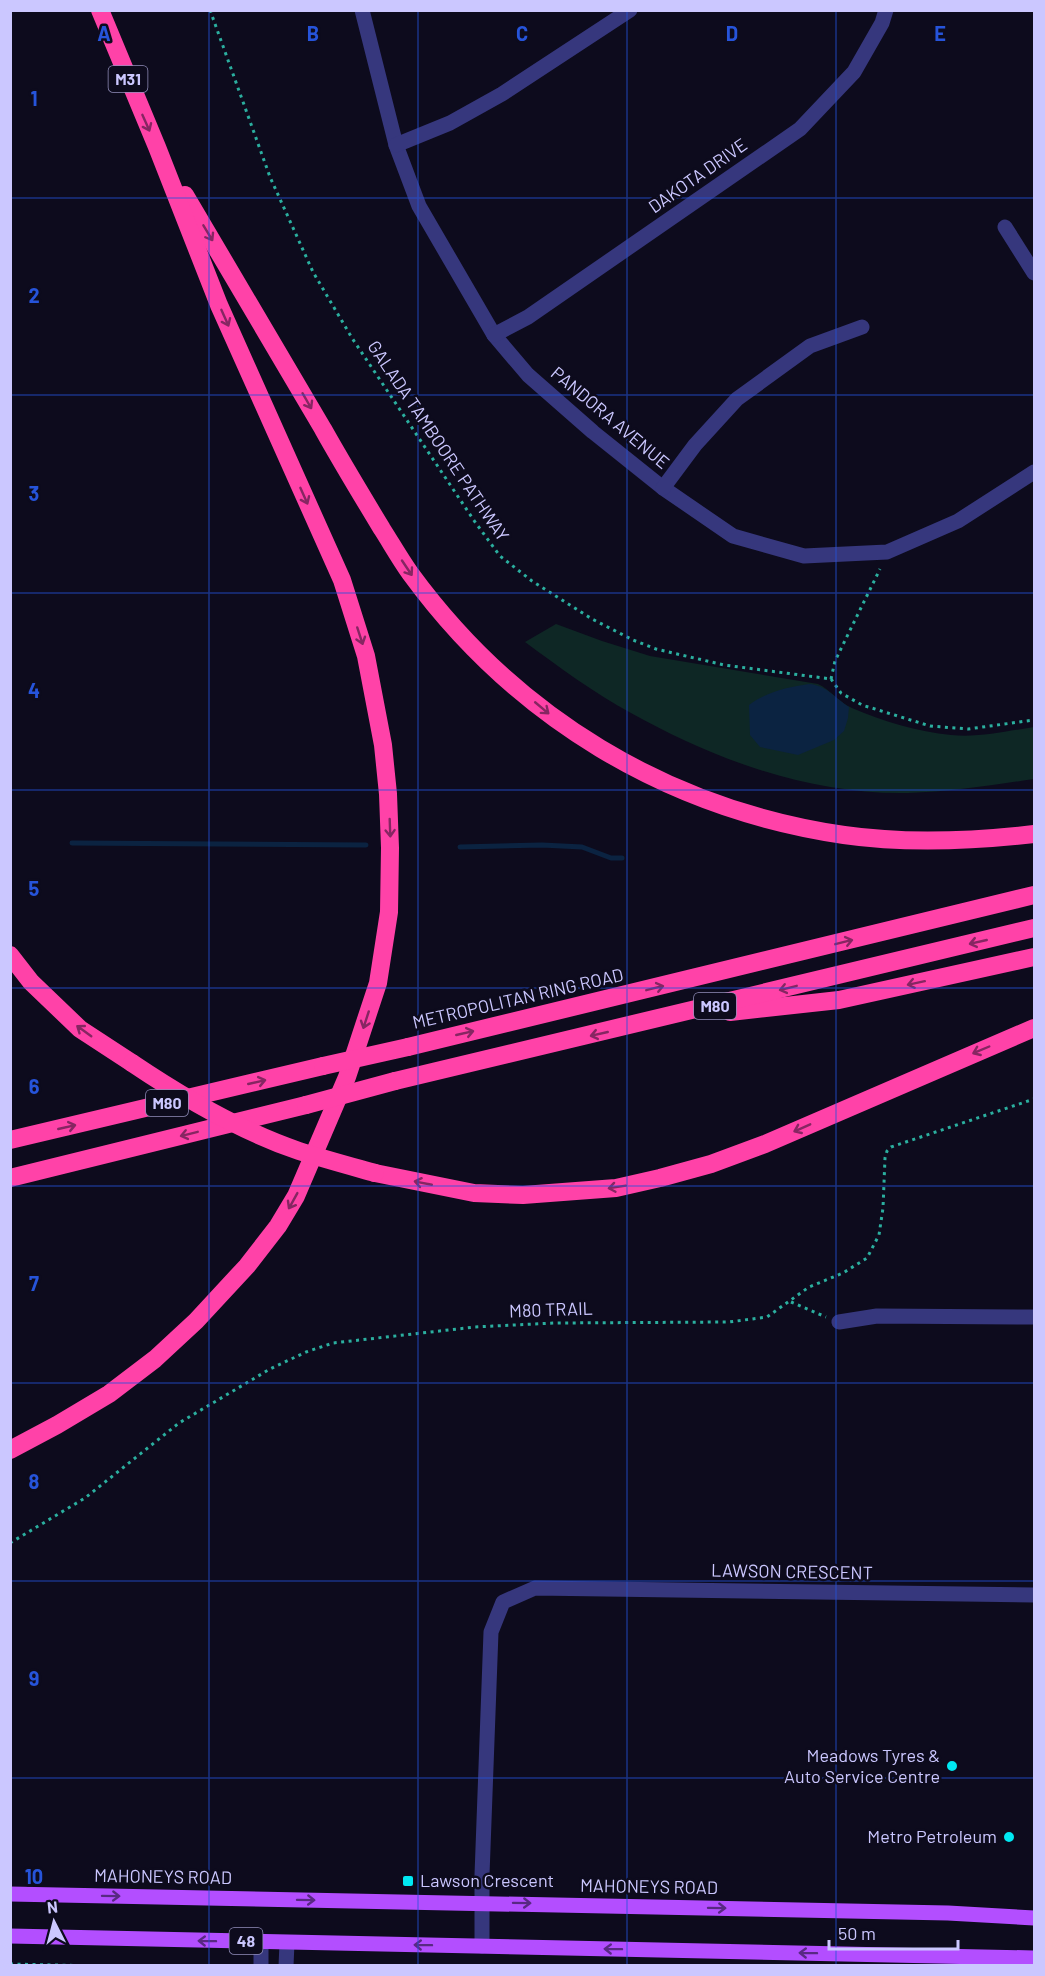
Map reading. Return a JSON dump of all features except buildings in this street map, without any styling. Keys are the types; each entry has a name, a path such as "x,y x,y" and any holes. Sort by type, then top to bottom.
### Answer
{"highway":[{"name":"M31","path":"100,10 157,147"},
{"path":"157,147 333,447 409,571 469,644 552,717 632,768 675,789 733,810 786,825 846,836 903,840 1035,834"},
{"path":"10,1450 109,1394 155,1359 196,1321 247,1266 278,1226 296,1196 347,1077 378,983 389,912 388,794 379,724 366,656 342,580 219,304 157,147"},
{"name":"METROPOLITAN RING ROAD","path":"10,1140 1035,896"},
{"name":"M80","path":"10,1178 395,1081 658,1020 1035,928"},
{"path":"10,955 31,982 80,1029 167,1087 209,1110 298,1150 375,1173 474,1193 523,1195 616,1188 711,1164 765,1144 1035,1028"},
{"path":"658,1020 839,1000 1035,957"}],"main road":[{"name":"MAHONEYS ROAD","path":"10,1894 948,1913 1035,1918"},
{"name":"48","path":"10,1936 1035,1958"}],"street":[{"name":"PANDORA AVENUE","path":"362,10 396,145 419,206 494,335 528,375 593,432 663,488 733,536 804,556 887,552 958,521 1033,478"},
{"path":"396,145 450,123 501,94 630,10"},
{"name":"DAKOTA DRIVE","path":"494,335 528,317 800,129 854,72 882,23 886,10"},
{"path":"1005,227 1035,273"},
{"path":"663,488 695,445 737,399 810,346 862,327"},
{"path":"839,1322 877,1316 1035,1317"},
{"name":"LAWSON CRESCENT","path":"482,1946 491,1632 503,1602 535,1588 1035,1595"},
{"path":"261,1942 261,1965"},
{"path":"286,1965 287,1943"}],"path":[{"name":"GALADA TAMBOORE PATHWAY","path":"210,10 270,177 313,272 352,338 500,556 532,581 592,619 633,640 666,651 724,665 831,679"},
{"path":"887,552 835,661 831,679 841,693 861,705 930,726 968,729 1035,720"},
{"name":"M80 TRAIL","path":"10,1543 85,1498 179,1423 270,1369 306,1352 333,1343 498,1326 555,1323 729,1322 767,1317 809,1287 843,1273 867,1258 879,1235 882,1221 885,1158 891,1147 1035,1099"},
{"path":"790,1301 839,1322"},
{"path":"10,1964 101,1965"}],"green space":[{"path":"556,624 650,656 818,684 852,708 913,729 972,736 1034,727 1034,779 940,791 872,792 800,781 765,771 696,746 631,713 590,688 525,642"}],"water":[{"path":"809,684 825,689 849,707 844,731 834,740 798,755 760,747 750,735 749,705 777,691"}],"waterway":[{"path":"72,843 366,845"},
{"path":"460,847 542,845 582,847 611,858 622,858"}],"place":[{"name":"Meadows Tyres & Auto Service Centre","path":"952,1766"},
{"name":"Metro Petroleum","path":"1009,1837"},
{"name":"Lawson Crescent","path":"408,1881"}]}
